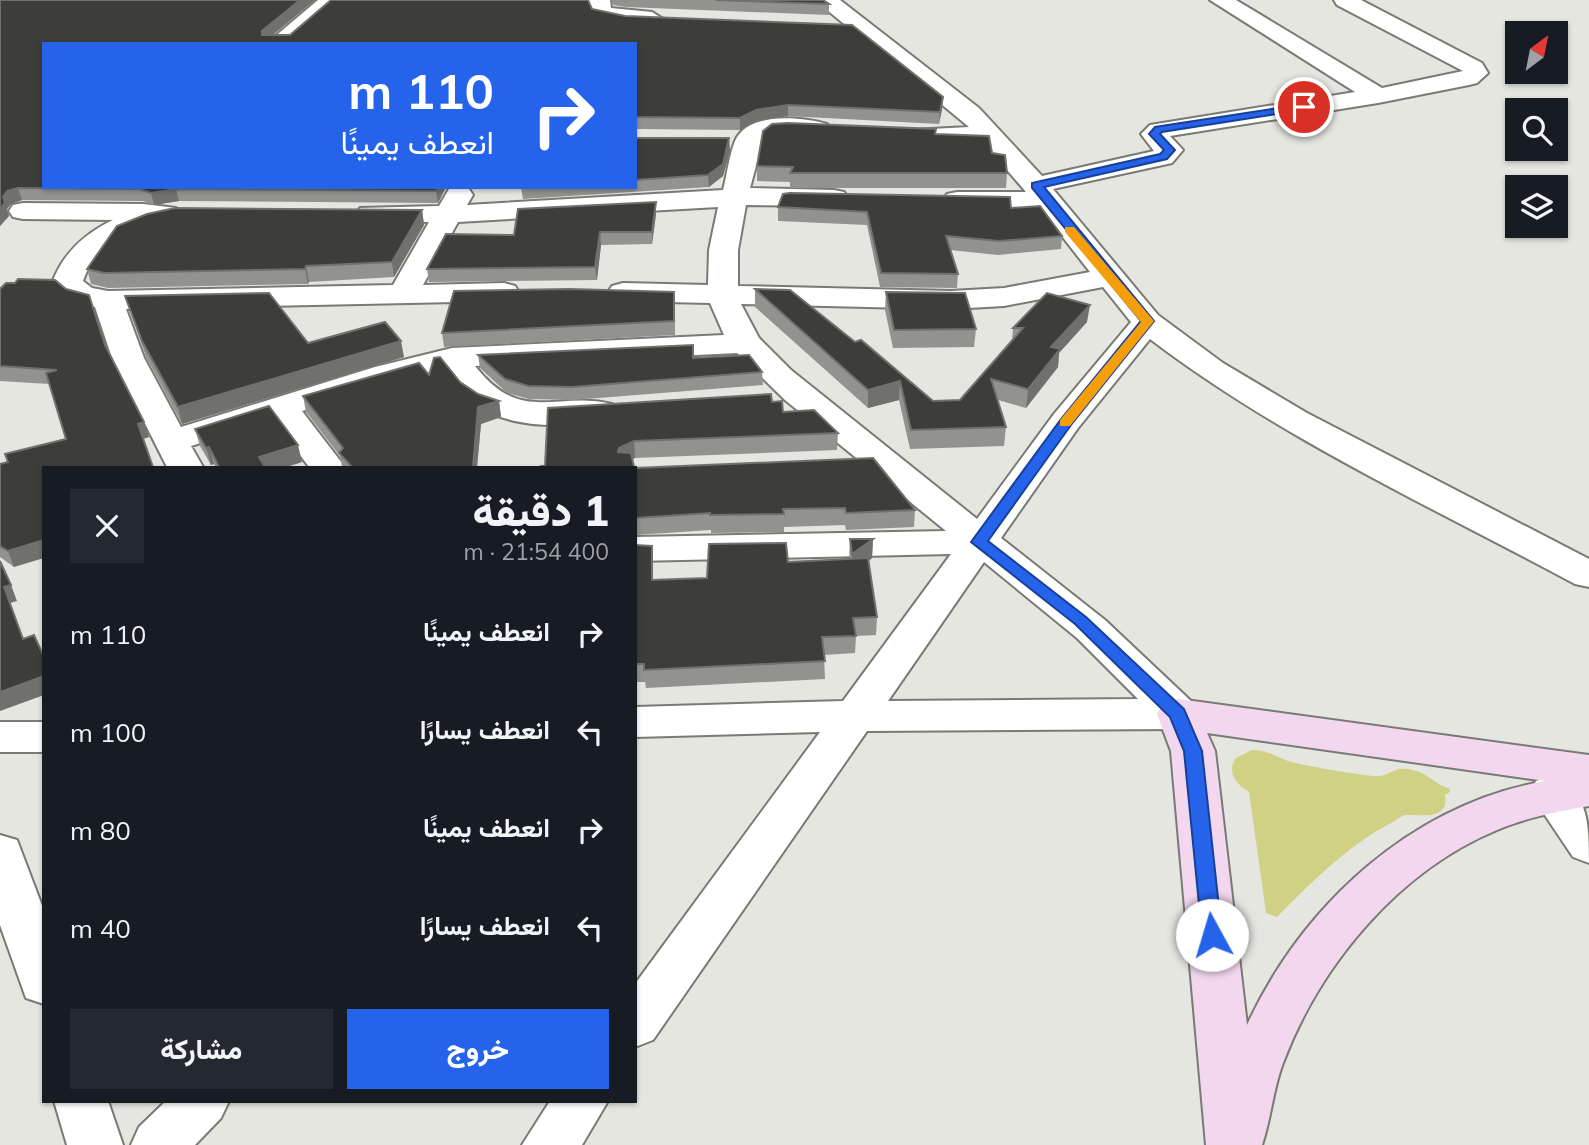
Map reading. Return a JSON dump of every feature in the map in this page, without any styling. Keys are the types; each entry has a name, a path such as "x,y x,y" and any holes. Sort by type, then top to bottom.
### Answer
{"street":[{"path":"279,42 331,0"},
{"path":"599,0 601,12 605,14 672,19"},
{"path":"1222,0 1378,96"},
{"path":"936,200 1042,193 1163,157 1170,150 1154,134 1159,130 1378,96 1469,78 1476,71 1345,0"},
{"path":"823,12 859,26 953,98 991,134 1147,321 1211,370 1295,420 1589,575"},
{"path":"849,131 775,128 736,141 736,199 724,250 722,293 734,328 744,343 802,395 979,542 1081,621 1178,714 1193,751 1236,1145"},
{"path":"895,134 991,134"},
{"path":"11,213 43,189"},
{"path":"404,294 462,189"},
{"path":"345,214 450,214 790,195 855,199"},
{"path":"11,213 185,212 154,215 118,227 105,235 78,263 69,275 67,283 71,288 82,295 108,300 530,292"},
{"path":"599,292 722,293 813,299 951,300 1004,296 1109,277"},
{"path":"108,300 128,359 177,454 281,406 452,358 744,343"},
{"path":"637,1023 1066,422 1147,321"},
{"path":"452,358 476,389 494,402 509,408 547,413 625,409"},
{"path":"752,400 802,395"},
{"path":"281,406 326,466"},
{"path":"832,464 881,461"},
{"path":"637,549 979,542"},
{"path":"637,722 857,716 1178,714 1577,785"},
{"path":"1577,785 1589,845"},
{"path":"1236,1145 1256,1066 1282,1007 1325,942 1370,891 1419,849 1475,817 1577,785"},
{"path":"0,853 42,977"},
{"path":"82,1103 95,1145"},
{"path":"159,1145 200,1103"},
{"path":"550,1145 580,1103"}],"green space":[{"path":"1252,750 1267,752 1294,763 1364,775 1380,776 1399,769 1409,769 1449,788 1450,792 1445,795 1445,804 1438,813 1404,815 1360,842 1277,917 1266,913 1249,792 1232,773 1236,758"}],"building":[{"path":"0,0 300,0 262,31 262,35 290,35 331,0 588,0 592,9 625,16 852,25 943,97 940,112 788,105 756,110 740,118 637,117 637,42 42,42 42,188 18,188 7,191 3,197 5,203 0,209"},
{"path":"716,0 823,0 829,4"},
{"path":"772,124 936,129 935,134 989,136 992,153 1005,155 1007,173 790,173 793,167 757,166 763,131"},
{"path":"637,138 729,138 723,164 708,175 637,180"},
{"path":"140,189 176,189 151,193"},
{"path":"176,189 437,189 436,191"},
{"path":"783,194 1010,197 1011,208 1040,206 1062,236 999,241 946,236 958,274 881,273 867,212 778,207"},
{"path":"656,202 652,232 600,232 595,267 427,269 446,234 514,235 518,209"},
{"path":"175,208 422,210 392,262 306,266 305,269 104,273 87,269 117,226 147,214"},
{"path":"18,279 55,280 66,289 89,295 105,345 144,422 138,424 153,466 42,466 42,541 8,551 0,546 0,464 8,462 5,454 66,439 46,373 57,370 0,366 0,289 6,283 15,283"},
{"path":"570,289 674,292 674,321 442,333 454,291"},
{"path":"755,289 790,290 855,342 861,340 933,401 960,400 1023,328 1013,328 1047,293 1090,305 1051,347 1060,349 1028,389 991,379 1006,427 911,430 900,381 868,390"},
{"path":"886,292 965,293 976,329 894,330"},
{"path":"269,293 308,343 385,322 401,341 178,407 142,341 125,296"},
{"path":"693,345 693,358 749,355 762,372 572,387 528,386 505,379 478,355"},
{"path":"440,357 460,382 478,394 499,401 478,407 473,466 351,466 339,453 343,448 303,396 419,363 429,375 434,358"},
{"path":"771,394 772,402 782,401 783,412 814,410 838,433 634,441 619,448 618,452 631,453 634,466 545,466 548,408"},
{"path":"269,406 298,445 259,457 264,466 218,466 209,447 206,448 195,429"},
{"path":"873,458 915,510 846,513 845,508 783,509 784,514 710,513 637,518 637,468"},
{"path":"850,539 873,539 852,554"},
{"path":"786,543 788,562 868,558 877,617 853,618 856,636 822,637 825,661 644,670 644,664 637,664 637,545 652,546 652,580 707,578 709,544"},
{"path":"0,561 11,585 4,587 23,639 34,635 42,653 42,677 0,692"}],"slow traffic":[{"path":"1065,423 1147,321 1069,230"}],"route":[{"path":"1212,935 1193,751 1178,714 1081,621 979,542 1066,422 1147,321 1068,228 1036,185 1163,157 1170,150 1154,134 1155,131 1304,107"}]}
